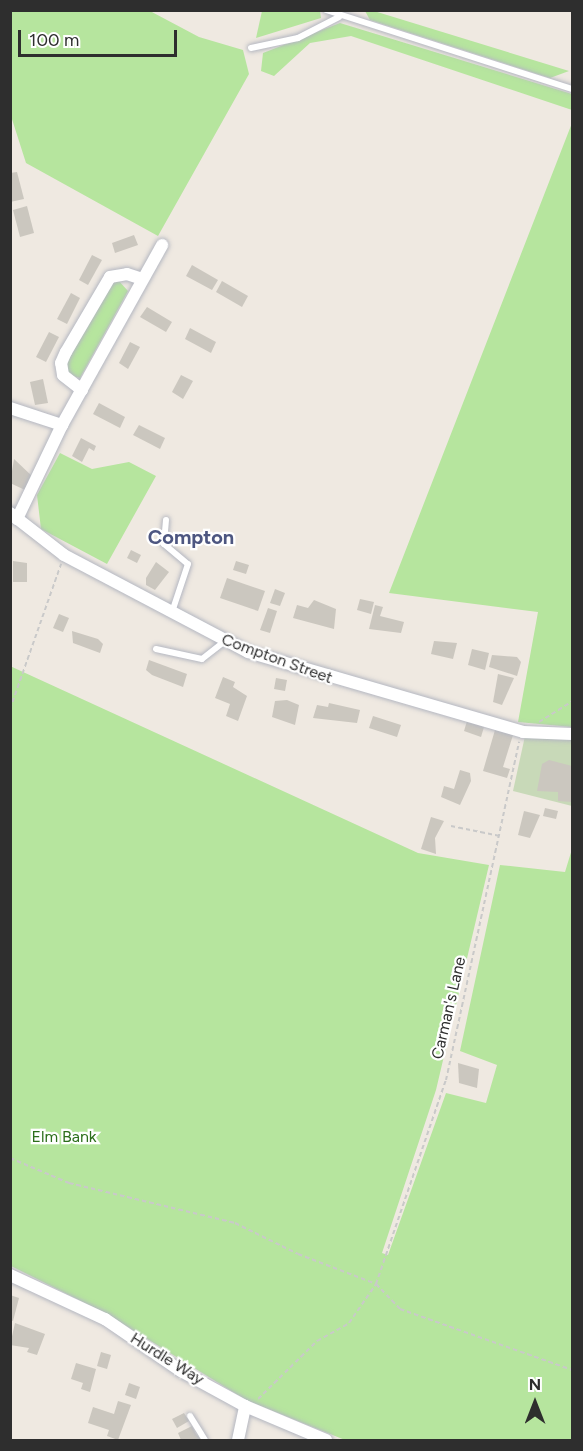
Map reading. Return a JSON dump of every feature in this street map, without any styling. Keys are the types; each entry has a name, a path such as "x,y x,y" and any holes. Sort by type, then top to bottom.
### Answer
{"street":[{"path":"14,516 162,245"},
{"path":"82,390 63,375 61,363 66,352 110,277 127,274 142,279"},
{"path":"10,408 62,425"},
{"name":"Compton Street","path":"14,516 64,555 171,615 225,641 346,684 522,732 573,734"},
{"name":"Hurdle Way","path":"10,1275 105,1319 182,1371 250,1408 326,1440"},
{"path":"238,1440 250,1408"}],"lane":[{"path":"326,10 339,17 573,89"},
{"path":"251,48 298,38 339,17"},
{"path":"166,520 164,544 188,564 171,615"},
{"path":"156,649 202,659 225,641"},
{"path":"190,1416 204,1440"}],"path":[{"path":"10,709 64,555"},
{"path":"522,732 573,700"},
{"name":"Carman's Lane","path":"250,1408 260,1395 317,1341 349,1323 376,1284 446,1080 522,732"},
{"path":"451,826 500,836"},
{"path":"10,1158 69,1183 235,1223 298,1254 376,1284 400,1309 573,1370"}],"green space":[{"path":"10,11 150,11 199,37 243,50 249,74 158,236 26,163 11,116"},
{"path":"262,11 320,11 321,18 256,38"},
{"path":"365,11 374,11 569,71 550,78 370,20"},
{"path":"340,23 572,94 572,110 351,36 310,43 274,76 261,71 263,53"},
{"path":"572,123 572,727 518,722 538,612 389,593"},
{"path":"118,280 128,291 80,378 69,375 65,366 112,282"},
{"path":"60,453 92,469 129,462 156,476 107,564 41,529 37,495"},
{"name":"Elm Bank","path":"10,666 418,853 489,865 436,1090 382,1253 388,1255 446,1093 486,1103 497,1065 460,1051 500,865 565,872 572,849 572,1440 345,1440 246,1400 107,1314 11,1266"},
{"path":"525,736 572,739 572,806 513,791"}],"building":[{"path":"17,172 24,199 10,202 10,173"},
{"path":"27,206 34,233 20,237 13,210"},
{"path":"134,235 138,245 115,253 112,243"},
{"path":"92,255 102,260 88,285 79,280"},
{"path":"192,265 218,280 212,290 186,276"},
{"path":"222,281 248,296 242,307 216,292"},
{"path":"71,293 80,298 67,324 57,319"},
{"path":"147,307 172,322 166,332 140,317"},
{"path":"190,328 216,342 211,353 185,339"},
{"path":"49,332 59,337 46,362 36,357"},
{"path":"130,342 140,347 128,369 119,363"},
{"path":"181,375 193,381 183,399 172,392"},
{"path":"43,379 48,403 35,405 30,382"},
{"path":"99,403 125,417 120,428 93,414"},
{"path":"139,425 165,438 160,449 133,435"},
{"path":"81,438 96,446 94,451 89,448 82,462 72,456"},
{"path":"14,459 32,476 25,490 10,483"},
{"path":"131,550 141,555 137,563 127,558"},
{"path":"13,561 27,563 27,582 13,582"},
{"path":"236,561 249,565 246,574 233,570"},
{"path":"156,562 169,572 155,590 146,585 146,578"},
{"path":"227,578 265,591 258,611 220,598"},
{"path":"275,589 285,593 280,606 270,603"},
{"path":"360,599 374,602 371,614 357,610"},
{"path":"314,600 336,609 334,629 293,618 297,605 308,608"},
{"path":"375,605 383,607 380,616 404,622 401,633 369,629"},
{"path":"268,608 277,611 270,633 260,630"},
{"path":"59,614 69,618 63,632 53,628"},
{"path":"72,631 98,639 103,644 100,653 73,643"},
{"path":"434,641 457,643 453,659 431,654"},
{"path":"472,649 489,653 485,670 468,665"},
{"path":"492,655 517,657 521,662 517,676 489,667"},
{"path":"149,660 187,674 183,687 152,675 146,670"},
{"path":"498,674 514,678 502,705 493,702"},
{"path":"223,677 235,682 233,687 247,696 238,721 226,716 230,704 215,698"},
{"path":"276,678 287,680 285,691 274,689"},
{"path":"287,700 299,705 295,725 272,717 275,701"},
{"path":"329,703 360,710 357,723 313,718 317,705 328,707"},
{"path":"373,716 401,725 397,737 369,728"},
{"path":"467,721 484,727 481,737 464,731"},
{"path":"495,730 513,735 503,767 510,769 507,778 483,771"},
{"path":"549,760 572,766 572,802 558,801 558,792 537,791 542,764"},
{"path":"460,770 470,773 471,781 460,805 441,797 444,786 454,789"},
{"path":"545,808 558,811 556,819 543,816"},
{"path":"524,811 540,815 530,838 518,835"},
{"path":"431,817 444,821 435,838 436,854 421,849"},
{"path":"458,1063 479,1069 477,1088 459,1083"},
{"path":"10,1295 19,1298 13,1321 10,1320"},
{"path":"15,1323 45,1334 37,1355 27,1352 29,1348 10,1345"},
{"path":"101,1352 111,1355 107,1369 97,1366"},
{"path":"76,1363 96,1369 90,1392 81,1389 83,1383 71,1379"},
{"path":"129,1383 140,1387 136,1399 125,1395"},
{"path":"118,1401 131,1405 118,1440 107,1436 109,1430 88,1423 93,1407 114,1414"},
{"path":"184,1413 189,1421 177,1428 172,1419"},
{"path":"192,1426 202,1440 181,1440 178,1433"}],"district":[{"name":"Compton","path":"191,537"}]}
